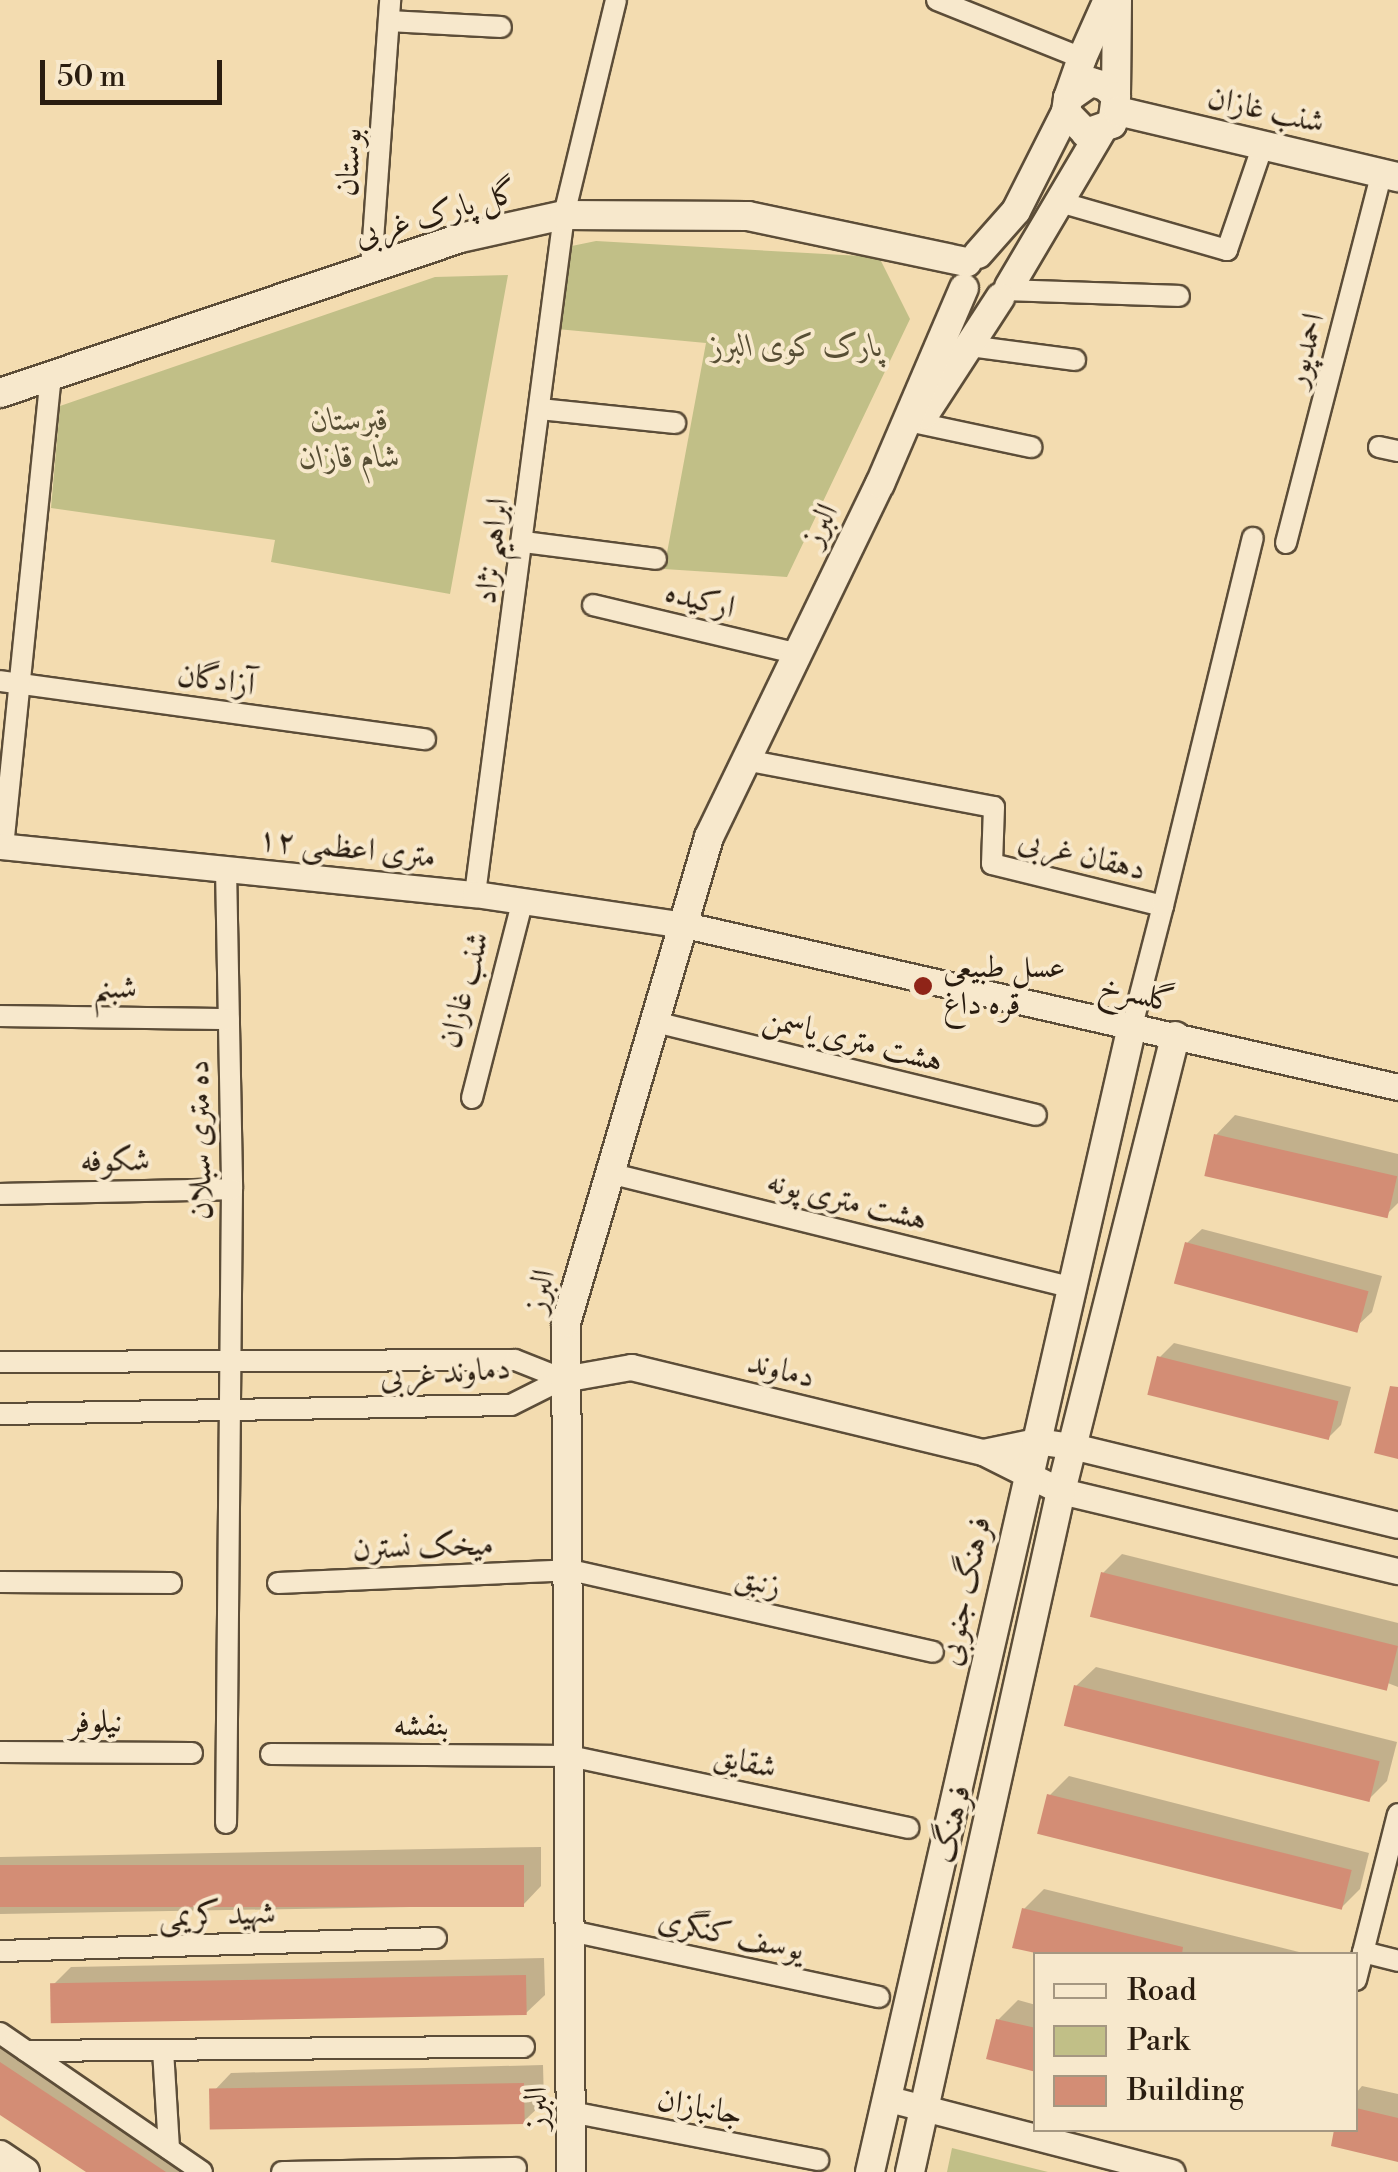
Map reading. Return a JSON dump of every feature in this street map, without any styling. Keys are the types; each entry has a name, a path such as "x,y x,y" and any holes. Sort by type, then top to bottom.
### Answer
{"main road":[{"name":"البرز","path":"571,2172 570,1570 563,1379 566,1323 709,838 794,654 880,484 967,270 1016,210 1067,105 1082,58 1108,0"},
{"path":"1111,113 1091,82 1067,105 1086,133 1111,113 1117,0"},
{"name":"البرز","path":"880,484 1005,292 1111,113"},
{"name":"شنب غازان","path":"1111,113 1390,175"},
{"name":"گل پارک غربی","path":"0,393 460,238 564,216 748,216 907,247 967,270"},
{"path":"1004,261 1005,292 973,299 967,270 1004,261"},
{"name":"فرهنگ جنوبی","path":"870,2172 1132,1026"},
{"name":"فرهنگ","path":"910,2172 1061,1490 1175,1036"},
{"path":"0,2155 25,2172"}],"street":[{"name":"ابراهیم نژاد","path":"475,894 564,216 616,0"},
{"path":"937,0 1082,58"},
{"path":"390,10 501,27"},
{"name":"بوستان","path":"371,268 390,10"},
{"path":"1056,201 1227,250 1263,145"},
{"name":"احمدپور","path":"1286,543 1390,175"},
{"path":"1005,292 1179,296"},
{"path":"969,346 1075,360"},
{"path":"2,847 10,682 51,376"},
{"path":"540,409 675,423"},
{"path":"918,423 1031,447"},
{"path":"1164,906 1253,538"},
{"path":"524,542 656,559"},
{"name":"ارکیده","path":"593,605 794,654"},
{"name":"آزادگان","path":"10,682 424,738"},
{"name":"دهقان غربی","path":"744,760 994,807 992,864 1164,906 1132,1026"},
{"name":"۱۲ متری اعظمی","path":"2,847 475,894 685,924"},
{"name":"ده متری سبلان","path":"226,868 232,1189 226,1823"},
{"name":"شنب غازان","path":"472,1098 523,900"},
{"name":"گلسرخ","path":"685,924 1398,1087"},
{"name":"شبنم","path":"0,1016 228,1019"},
{"name":"هشت متری یاسمن","path":"655,1022 1036,1116"},
{"name":"هشت متری پونه","path":"609,1173 1071,1287"},
{"name":"شکوفه","path":"0,1194 232,1189"},
{"name":"دماوند غربی","path":"0,1362 515,1360 563,1379"},
{"name":"دماوند","path":"563,1379 631,1368 984,1452"},
{"name":"دماوند غربی","path":"0,1414 511,1405 563,1379"},
{"path":"984,1452 1036,1441 1072,1446 1398,1526"},
{"path":"984,1452 1026,1477 1061,1490 1398,1571"},
{"name":"میخک نسترن","path":"278,1583 570,1570"},
{"name":"زنبق","path":"570,1570 932,1652"},
{"path":"0,1582 171,1583"},
{"name":"نیلوفر","path":"0,1752 192,1753"},
{"name":"بنفشه","path":"272,1754 570,1756"},
{"name":"شقایق","path":"570,1756 908,1828"},
{"path":"1358,1971 1398,1814"},
{"name":"یوسف کنگری","path":"570,1932 879,1998"},
{"name":"شهید کریمی","path":"0,1951 436,1938"},
{"path":"1362,1952 1398,1961"},
{"path":"0,2033 202,2172"},
{"path":"26,2051 524,2047"},
{"path":"162,2050 169,2149"},
{"path":"889,2099 1172,2172"},
{"name":"جانبازان","path":"571,2112 818,2160"},
{"path":"282,2172 516,2168"}],"green space":[{"name":"پارک کوی البرز","path":"596,241 879,257 910,319 787,577 664,569 706,343 557,329 562,248"},
{"name":"قبرستان شام قازان","path":"508,275 450,594 271,562 275,540 51,508 60,406 435,277"},
{"path":"952,2148 1048,2172 947,2172"}],"building":[{"path":"1214,1134 1397,1176 1388,1218 1204,1176"},
{"path":"1185,1242 1369,1291 1357,1333 1174,1284"},
{"path":"1157,1356 1338,1401 1329,1440 1147,1395"},
{"path":"1390,1386 1398,1387 1398,1459 1374,1453"},
{"path":"1101,1572 1398,1646 1387,1691 1090,1617"},
{"path":"1074,1685 1380,1761 1369,1802 1064,1726"},
{"path":"1047,1794 1352,1870 1342,1910 1037,1834"},
{"path":"0,1865 524,1865 524,1907 0,1907"},
{"path":"1022,1908 1183,1947 1182,1952 1033,1952 1012,1948"},
{"path":"526,1975 527,2015 51,2023 50,1983"},
{"path":"996,2019 1033,2027 1033,2071 986,2059"},
{"path":"0,2062 166,2172 86,2172 0,2115"},
{"path":"524,2083 525,2124 210,2129 209,2088"},
{"path":"1358,2108 1398,2118 1398,2162 1331,2146 1334,2132 1358,2132"}],"place":[{"name":"عسل طبیعی قره داغ","path":"923,986"}]}
